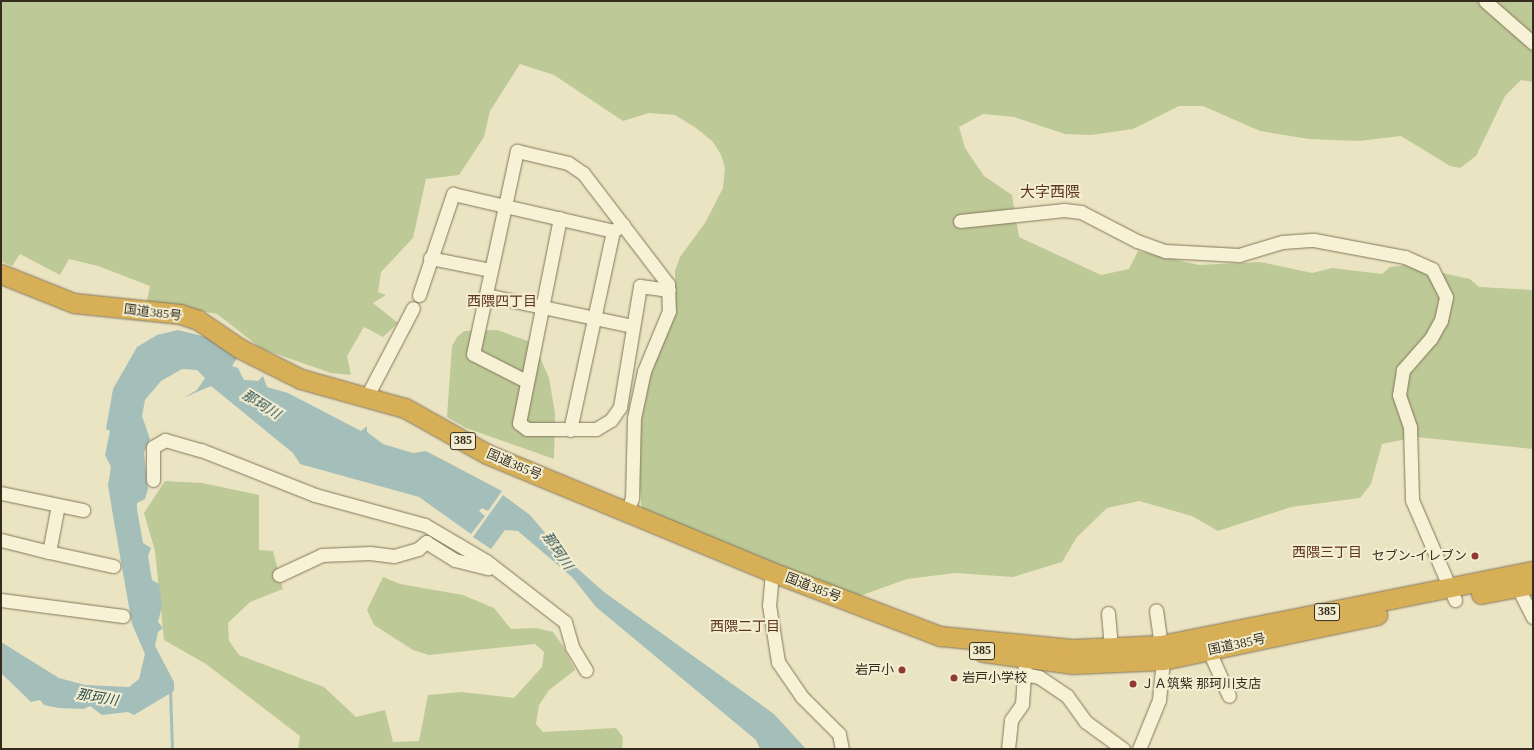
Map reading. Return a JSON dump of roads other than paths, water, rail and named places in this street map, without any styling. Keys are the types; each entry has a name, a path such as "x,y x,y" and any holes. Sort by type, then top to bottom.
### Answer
{"highway":[{"name":"国道385号","path":"1,274 74,303 180,314 198,320 278,369 301,379 406,408 487,454 772,572 940,636 1026,659 1073,664 1162,652 1454,594 1525,586"},
{"name":"国道385号","path":"1026,659 1111,650 1162,652 1209,651 1454,594 1533,571"}],"street":[{"path":"1485,1 1533,42"},
{"path":"526,381 473,354 490,270 507,204 517,152 576,167 618,228 669,290 669,311 644,372 634,418 632,498 626,512"},
{"path":"419,294 453,194 507,204 560,218 618,228"},
{"path":"960,222 1076,211 1165,251 1239,255 1282,242 1314,240 1405,257 1432,269 1446,297 1441,320 1432,338 1403,370 1399,395 1410,427 1412,500 1454,594"},
{"path":"560,218 526,381 519,423 527,430 596,429 616,414 640,286 669,290"},
{"path":"570,430 594,318 618,228"},
{"path":"430,258 490,270"},
{"path":"486,295 632,326"},
{"path":"367,396 413,308"},
{"path":"153,480 153,447 165,440 201,450 315,495 425,525 498,570 565,622 572,646 586,670"},
{"path":"1,493 83,510"},
{"path":"49,552 58,505"},
{"path":"1,540 113,566"},
{"path":"279,575 322,555 370,553 394,556 418,549 426,542 455,560 498,570"},
{"path":"772,572 769,606 778,662 793,687 839,734 842,749"},
{"path":"1525,586 1533,617"},
{"path":"1,600 123,616"},
{"path":"1139,749 1159,700 1162,652 1156,610"},
{"path":"1108,613 1111,650"},
{"path":"1209,651 1229,696"},
{"path":"1008,749 1011,720 1022,704 1026,659"},
{"path":"1026,659 1039,677 1067,696 1086,722 1124,749"}],"water":[{"name":"那珂川","path":"178,330 210,338 233,354 237,358 232,366 238,368 244,380 258,381 263,376 267,387 288,393 361,431 367,426 367,432 383,444 413,453 426,451 502,491 488,511 482,508 479,511 485,516 471,534 419,497 300,464 293,453 211,386 183,398 197,390 205,378 197,370 182,369 161,381 145,400 142,416 150,439 144,453 148,489 145,499 137,503 143,543 151,548 148,556 152,580 159,584 162,606 158,622 163,628 158,632 155,646 174,682 174,691 134,715 128,712 102,715 90,706 84,709 58,708 44,705 40,700 31,702 1,673 1,642 59,678 85,685 129,687 139,679 145,654 132,624 113,516 108,485 111,467 105,455 110,431 106,429 113,389 137,347 157,335"},
{"name":"那珂川","path":"503,495 530,515 569,561 604,592 774,714 806,749 760,749 756,740 596,607 573,578 518,531 505,530 491,549 473,537"}],"waterway":[{"path":"170,689 172,749"}],"place":[{"name":"セブン-イレブン","path":"1475,556"},
{"name":"岩戸小","path":"902,670"},
{"name":"岩戸小学校","path":"954,678"},
{"name":"ＪＡ筑紫 那珂川支店","path":"1133,684"}],"district":[{"name":"大字西隈","path":"1050,193"},
{"name":"西隈四丁目","path":"502,302"},
{"name":"西隈三丁目","path":"1327,553"},
{"name":"西隈二丁目","path":"745,627"}]}
